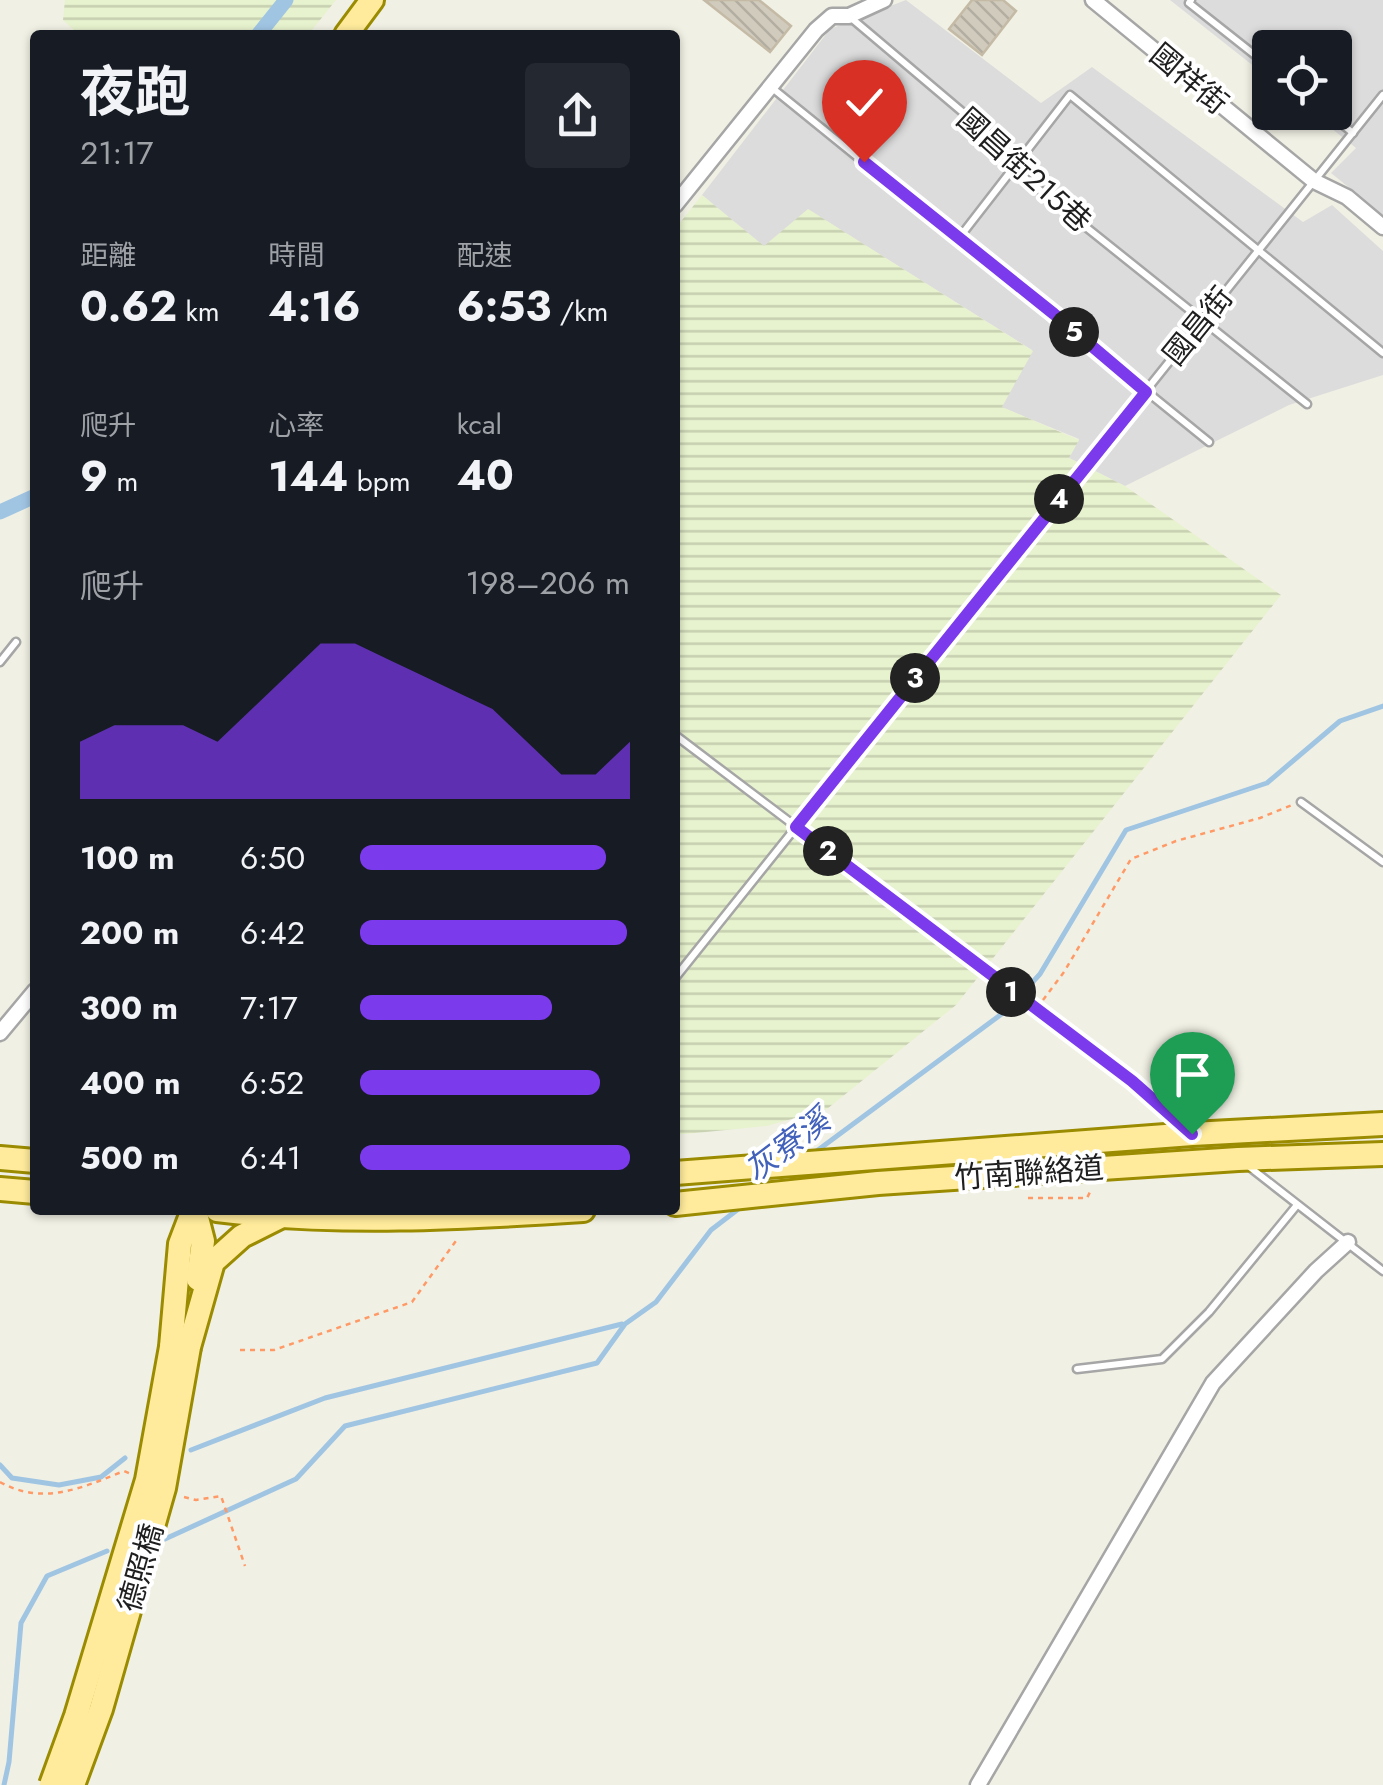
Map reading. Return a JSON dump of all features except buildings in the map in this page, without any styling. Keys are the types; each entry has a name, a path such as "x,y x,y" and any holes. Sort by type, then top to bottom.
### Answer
{"main road":[{"path":"350,30 372,0"},
{"name":"竹南聯絡道","path":"685,1172 1383,1124"},
{"name":"竹南聯絡道","path":"686,1203 1231,1154 1383,1154"},
{"path":"0,1158 30,1161"},
{"path":"0,1189 30,1192"},
{"path":"180,1347 180,1244 192,1215"},
{"path":"256,1215 279,1218 490,1215"},
{"path":"180,1347 214,1262 242,1236 279,1218"},
{"name":"德照橋","path":"51,1785 82,1698 146,1480 180,1347"},
{"name":"德照橋","path":"73,1785 101,1708 164,1488 180,1347"}],"street":[{"path":"680,199 816,30 832,16 848,16 884,0"},
{"name":"國祥街","path":"1093,0 1314,182 1347,197 1383,227"},
{"path":"0,1033 30,997"},
{"path":"978,1785 1213,1383 1316,1271 1348,1242"}],"lane":[{"path":"1190,2 1252,52"},
{"name":"國昌街215巷","path":"848,16 1005,148 1026,179 1306,404"},
{"path":"770,86 1209,442"},
{"path":"958,238 1070,95 1383,353"},
{"name":"國昌街","path":"680,972 1383,95"},
{"path":"1348,130 1352,133"},
{"path":"0,662 16,642"},
{"path":"680,739 1132,1081 1200,1138"},
{"path":"1301,802 1383,862"},
{"path":"1231,1154 1383,1270"},
{"path":"1077,1369 1162,1359 1209,1312 1296,1205"}],"path":[{"path":"1036,1010 1064,972 1131,858 1301,802"},
{"path":"1028,1198 1088,1198 1098,1168"},
{"path":"240,1350 274,1350 412,1302 472,1216"},
{"path":"0,1482 19,1492 66,1494 124,1471 139,1477"},
{"path":"183,1496 196,1500 221,1496 245,1566"}],"shaded area":[{"path":"906,0 1041,103 1092,67 1303,222 1332,205 1383,251 1383,375 1289,405 1125,486 1069,458 1079,439 1001,407 1032,350 809,210 764,247 702,195 830,29"},
{"path":"1170,0 1383,0 1383,215 1331,173 1356,148 1333,130 1352,130 1352,30 1252,30 1252,65"}],"green space":[{"path":"65,0 336,0 312,30 74,30 63,20"},
{"path":"702,195 764,246 808,209 1033,351 1002,407 1079,440 1069,458 1125,486 1281,595 956,1005 827,1109 767,1126 680,1135 680,223"}],"waterway":[{"path":"262,30 286,0"},
{"path":"0,512 30,498"},
{"name":"灰寮溪","path":"814,1153 1007,1010 1040,974 1126,830 1267,783 1340,721 1383,706"},
{"name":"灰寮溪","path":"165,1539 296,1479 345,1426 597,1363 625,1324 656,1302 711,1230 741,1207"},
{"path":"191,1450 325,1398 622,1324"},
{"path":"0,1465 12,1478 59,1485 101,1477 125,1458"},
{"name":"灰寮溪","path":"4,1785 21,1623 47,1576 107,1551"}],"route":[{"path":"864,162 1146,392 796,827 1132,1081 1192,1134"}]}
